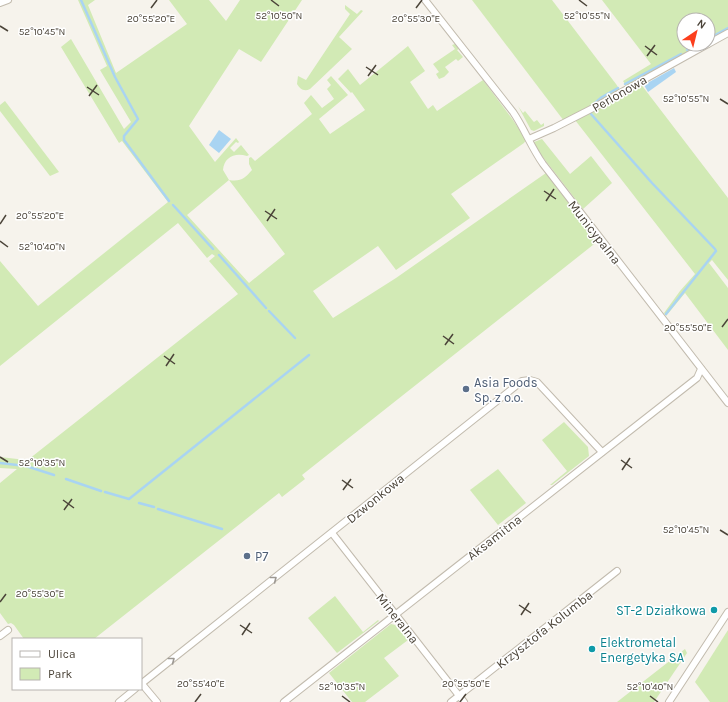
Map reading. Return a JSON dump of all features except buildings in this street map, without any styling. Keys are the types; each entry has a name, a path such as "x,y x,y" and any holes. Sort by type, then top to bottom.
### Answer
{"street":[{"path":"0,4 8,0"},
{"name":"Municypalna","path":"425,0 513,112 543,164 728,403"},
{"name":"Perlonowa","path":"716,40 728,33"},
{"name":"Perlonowa","path":"528,139 554,128 593,108 694,52"},
{"name":"Aksamitna","path":"284,702 697,378 701,369"},
{"name":"Dzwonkowa","path":"142,683 332,534 343,522 524,380 532,380 537,382 602,452"},
{"name":"Mineralna","path":"332,534 464,702"},
{"name":"Krzysztofa Kolumba","path":"451,702 617,571"},
{"path":"669,702 728,612"},
{"path":"0,636 8,630"},
{"path":"142,685 157,702"},
{"path":"119,702 134,690"}],"green space":[{"path":"78,0 95,0 88,5 116,73 187,24 169,0 209,0 226,21 240,0 302,0 261,62 239,49 189,126 215,162 236,138 239,142 236,142 230,148 234,152 241,145 249,155 234,155 225,162 223,170 229,180 242,179 252,170 249,164 249,158 251,157 255,161 312,114 304,103 311,95 322,108 334,99 327,89 331,85 327,80 331,76 348,95 319,119 330,134 365,110 352,92 351,93 338,79 348,69 360,85 408,46 425,71 410,82 428,109 433,105 437,111 483,80 526,140 524,143 451,194 470,218 396,270 378,246 313,291 333,318 396,278 546,173 598,241 302,475 305,479 282,497 279,493 95,638 23,638 14,625 11,623 8,624 0,613 0,483 17,469 0,468 0,457 26,460 29,459 238,294 209,261 215,256 212,254 207,258 178,223 0,366 0,261 38,306 168,202 122,141 119,143 61,47 71,39 124,129 131,122 100,70 107,66","holes":["229,180 285,254 249,283 187,215"]},
{"path":"472,0 552,0 620,90 564,121"},
{"path":"602,0 728,0 728,31 716,38 716,12 676,12 676,52 690,52 627,87 623,81 651,64"},
{"path":"345,5 357,14 361,10 363,11 339,37 352,49 310,89 302,90 297,84 298,76 306,80 350,14 345,9"},
{"path":"455,44 459,49 457,50 463,57 458,61 456,59 445,67 449,72 444,77 439,79 436,74 439,72 433,64 455,49 452,45"},
{"path":"640,83 728,198 728,280 712,260 709,263 728,288 728,350 685,293 666,316 664,313 695,274 575,120 616,97 618,98 629,92 628,90"},
{"path":"5,101 59,172 50,176 0,111 0,105"},
{"path":"518,106 523,113 525,111 534,122 537,120 541,125 544,123 544,126 534,131 531,130"},
{"path":"542,139 570,174 591,156 612,183 583,209 535,147 534,142"},
{"path":"564,422 588,447 589,456 550,485 567,471 542,440"},
{"path":"498,469 526,503 498,525 470,490"},
{"path":"335,596 363,632 378,620 379,621 337,653 308,618"},
{"path":"391,624 395,625 408,640 384,658 399,676 365,702 352,702 329,673"},
{"path":"728,630 728,702 710,702 695,682"},
{"path":"685,649 687,653 654,702 617,702"}],"water":[{"path":"674,68 676,72 648,92 644,85"},
{"path":"219,130 231,139 219,153 209,145"}],"waterway":[{"path":"81,0 115,77 138,119 124,136 124,140 169,201"},
{"path":"716,35 728,28"},
{"path":"625,84 681,54"},
{"path":"589,108 602,97 618,88"},
{"path":"591,114 652,183 716,251 666,314"},
{"path":"173,205 213,249"},
{"path":"219,255 266,308"},
{"path":"269,311 295,338"},
{"path":"105,492 129,499 309,355"},
{"path":"0,463 26,466 54,475"},
{"path":"66,479 101,491"},
{"path":"139,503 154,507"},
{"path":"158,509 222,529"}],"place":[{"name":"Asia Foods Sp. z o.o.","path":"466,389"},
{"name":"P7","path":"247,556"},
{"name":"ST-2 Działkowa","path":"714,610"},
{"name":"Elektrometal Energetyka SA","path":"592,649"}]}
